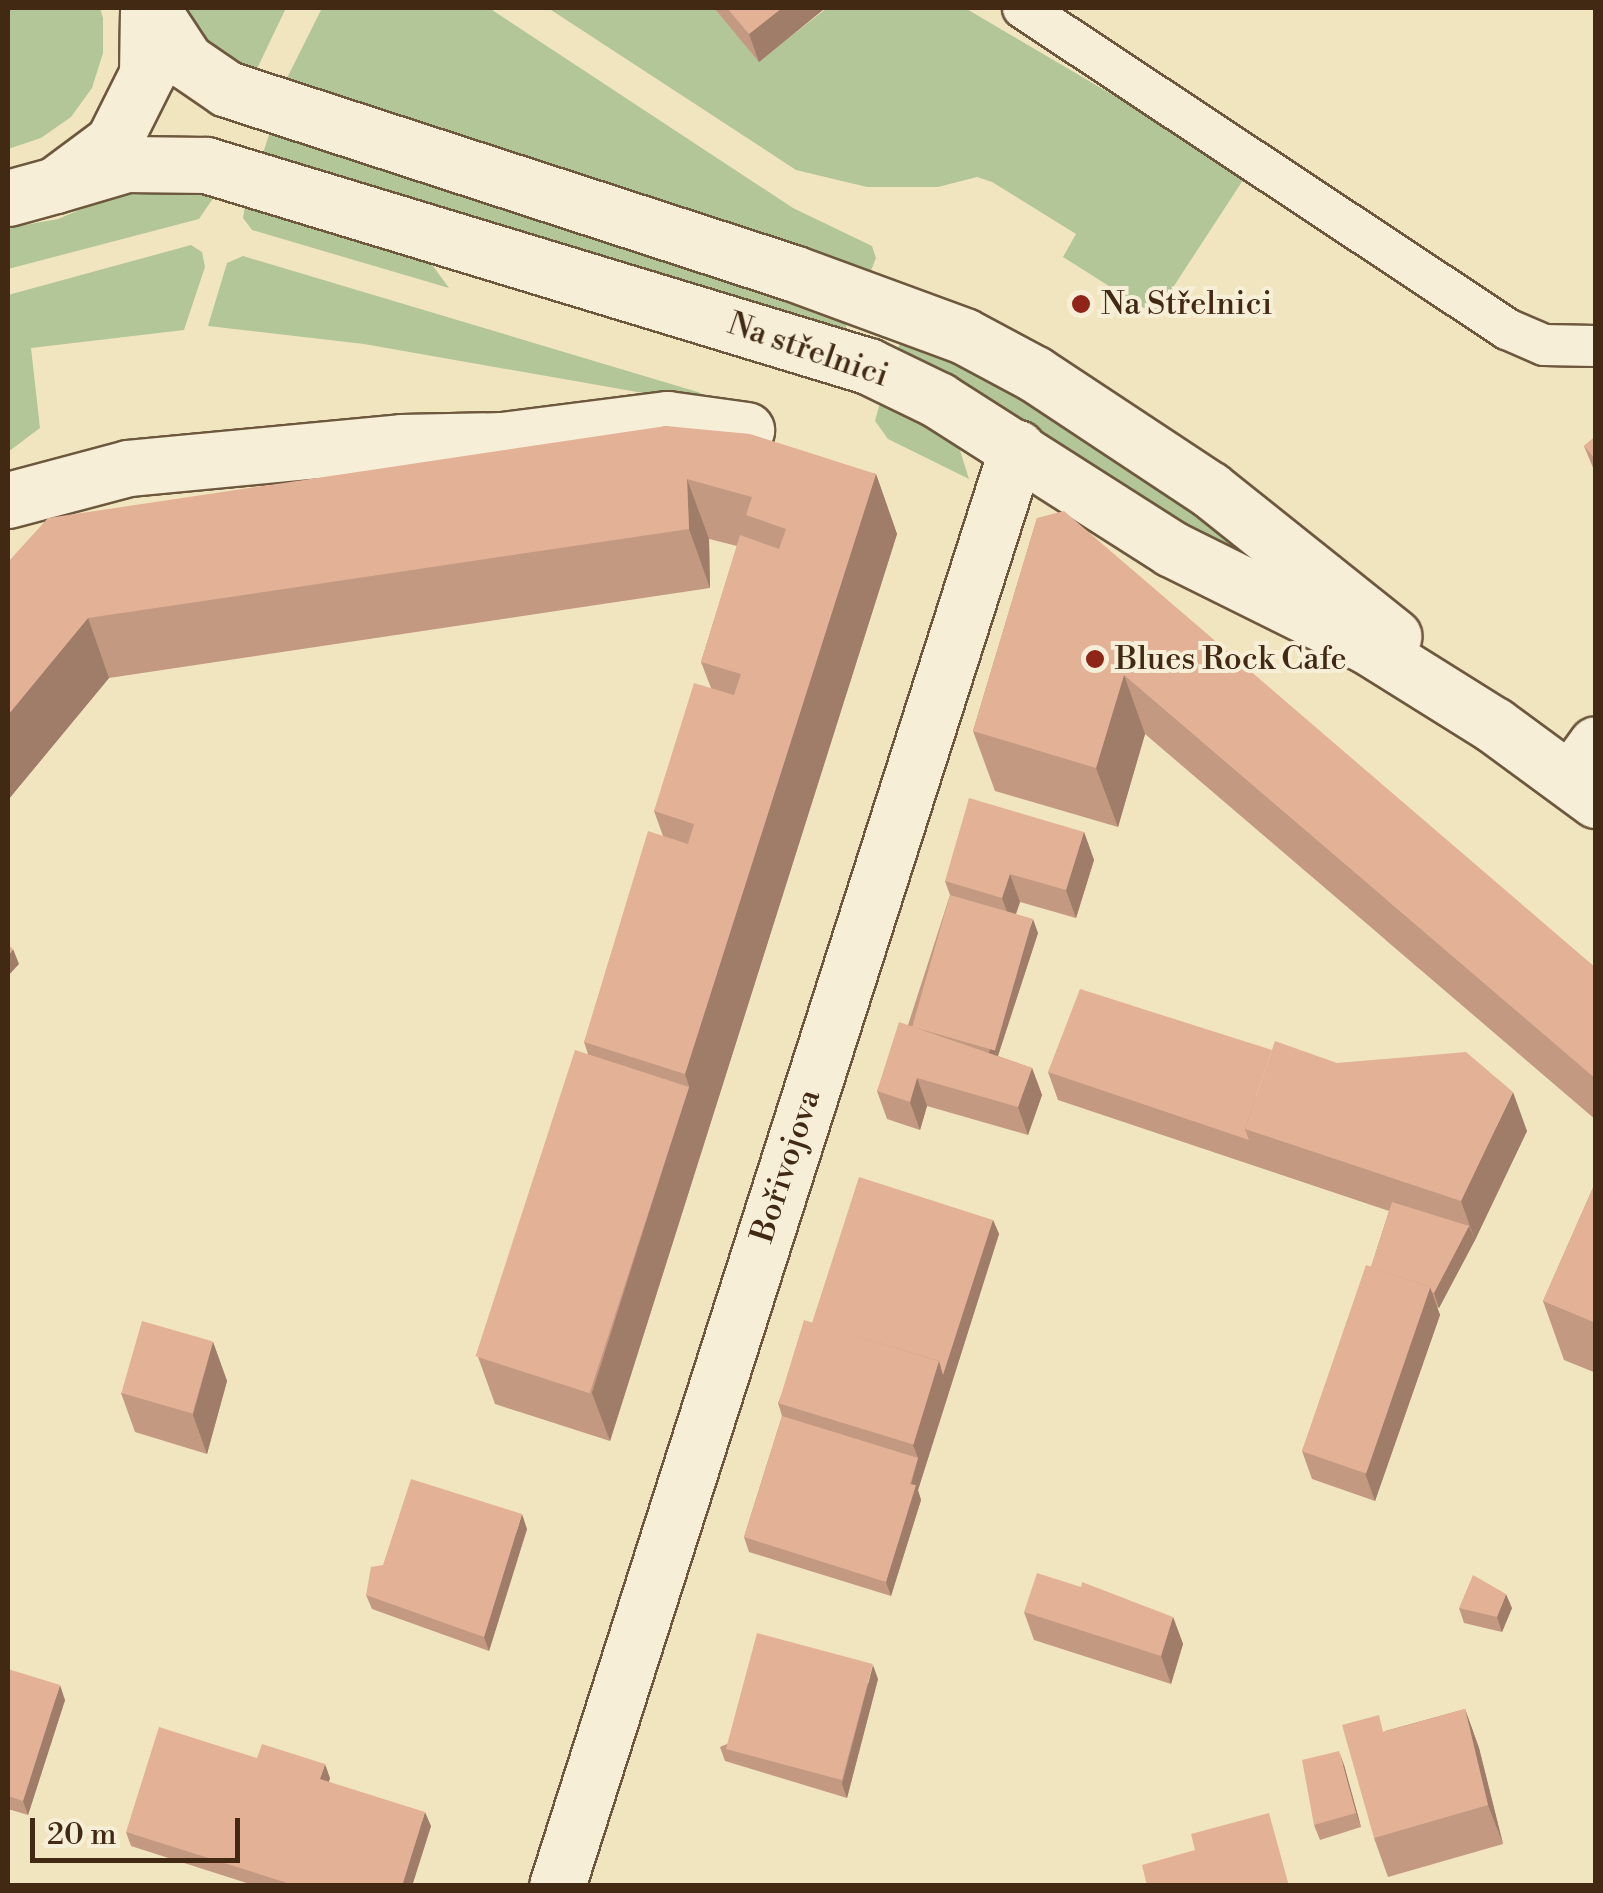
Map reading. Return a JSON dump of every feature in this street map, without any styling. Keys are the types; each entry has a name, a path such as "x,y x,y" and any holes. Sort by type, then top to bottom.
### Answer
{"main road":[{"path":"32,192 96,160 134,110 150,54 150,8"},
{"name":"Na střelnici","path":"150,8 174,47 200,73 260,103 793,273 1000,355 1284,544 1494,725"},
{"name":"Na střelnici","path":"32,192 152,162 238,172 868,366 1018,448 1172,549 1369,647 1494,725 1587,774"},
{"path":"8,500 128,468 401,442 518,438 667,419 746,430"},
{"name":"Bořivojova","path":"557,1886 1018,448"}],"lane":[{"path":"1023,8 1507,330 1544,345 1596,346"}],"green space":[{"path":"8,8 100,8 103,53 92,88 71,117 41,138 8,149"},
{"path":"185,8 286,8 253,77 217,56"},
{"path":"322,8 489,8 793,208 872,246 876,258 868,278 281,90"},
{"path":"548,8 714,8 759,61 827,8 965,8 1247,174 1155,315 1063,257 1076,234 992,182 977,177 938,187 867,187 796,170"},
{"path":"270,132 851,312 842,339 263,153"},
{"path":"178,189 216,194 199,219 8,269 8,228 58,219 124,191"},
{"path":"246,200 419,247 449,288 252,230 243,218"},
{"path":"191,245 202,252 205,267 184,330 31,348 40,428 8,452 8,295"},
{"path":"243,256 701,393 700,403 364,344 208,326 227,263"},
{"path":"905,329 998,378 1170,489 1265,566 1169,523 895,357"},
{"path":"882,395 958,444 969,479 888,439 875,421"}],"building":[{"path":"727,8 782,8 749,34"},
{"path":"666,426 750,434 876,474 685,1074 584,1042 648,831 688,844 694,824 654,811 694,683 734,695 741,674 701,662 740,535 779,549 786,529 746,515 752,497 687,479 689,529 88,618 8,715 8,562 48,518"},
{"path":"1596,436 1596,460 1584,446"},
{"path":"1064,511 1596,968 1596,1079 1124,675 1096,768 973,731 1037,518"},
{"path":"969,798 1084,832 1066,890 1010,874 1002,898 945,881"},
{"path":"950,895 1033,919 995,1050 912,1027"},
{"path":"1080,989 1272,1050 1245,1129 1249,1140 1048,1072"},
{"path":"899,1022 1032,1068 1018,1107 917,1078 910,1102 877,1091"},
{"path":"1275,1041 1337,1063 1466,1052 1513,1092 1461,1201 1245,1129"},
{"path":"575,1050 689,1087 590,1393 475,1356"},
{"path":"859,1177 993,1220 943,1375 939,1361 812,1323"},
{"path":"1596,1181 1596,1323 1543,1301"},
{"path":"1392,1202 1469,1226 1434,1293 1430,1287 1371,1267"},
{"path":"1366,1265 1430,1287 1366,1473 1302,1451"},
{"path":"804,1320 939,1361 913,1444 779,1403"},
{"path":"142,1321 213,1341 192,1413 121,1393"},
{"path":"782,1416 918,1458 910,1484 916,1485 886,1582 744,1537"},
{"path":"411,1479 522,1514 484,1637 366,1595 371,1567 383,1565"},
{"path":"1037,1573 1081,1587 1082,1582 1173,1617 1161,1656 1024,1612"},
{"path":"1473,1575 1506,1594 1497,1617 1459,1608"},
{"path":"757,1633 873,1664 842,1780 726,1749"},
{"path":"8,1669 60,1685 23,1801 8,1796"},
{"path":"1465,1709 1488,1805 1374,1838 1342,1725 1379,1715 1383,1732"},
{"path":"159,1727 257,1758 262,1744 325,1764 320,1779 425,1812 402,1886 297,1886 126,1832"},
{"path":"1339,1751 1356,1813 1314,1825 1302,1760"},
{"path":"1269,1813 1289,1886 1147,1886 1142,1865 1195,1850 1191,1834"}],"place":[{"name":"Na Střelnici","path":"1081,304"},
{"name":"Blues Rock Cafe","path":"1095,659"}]}
